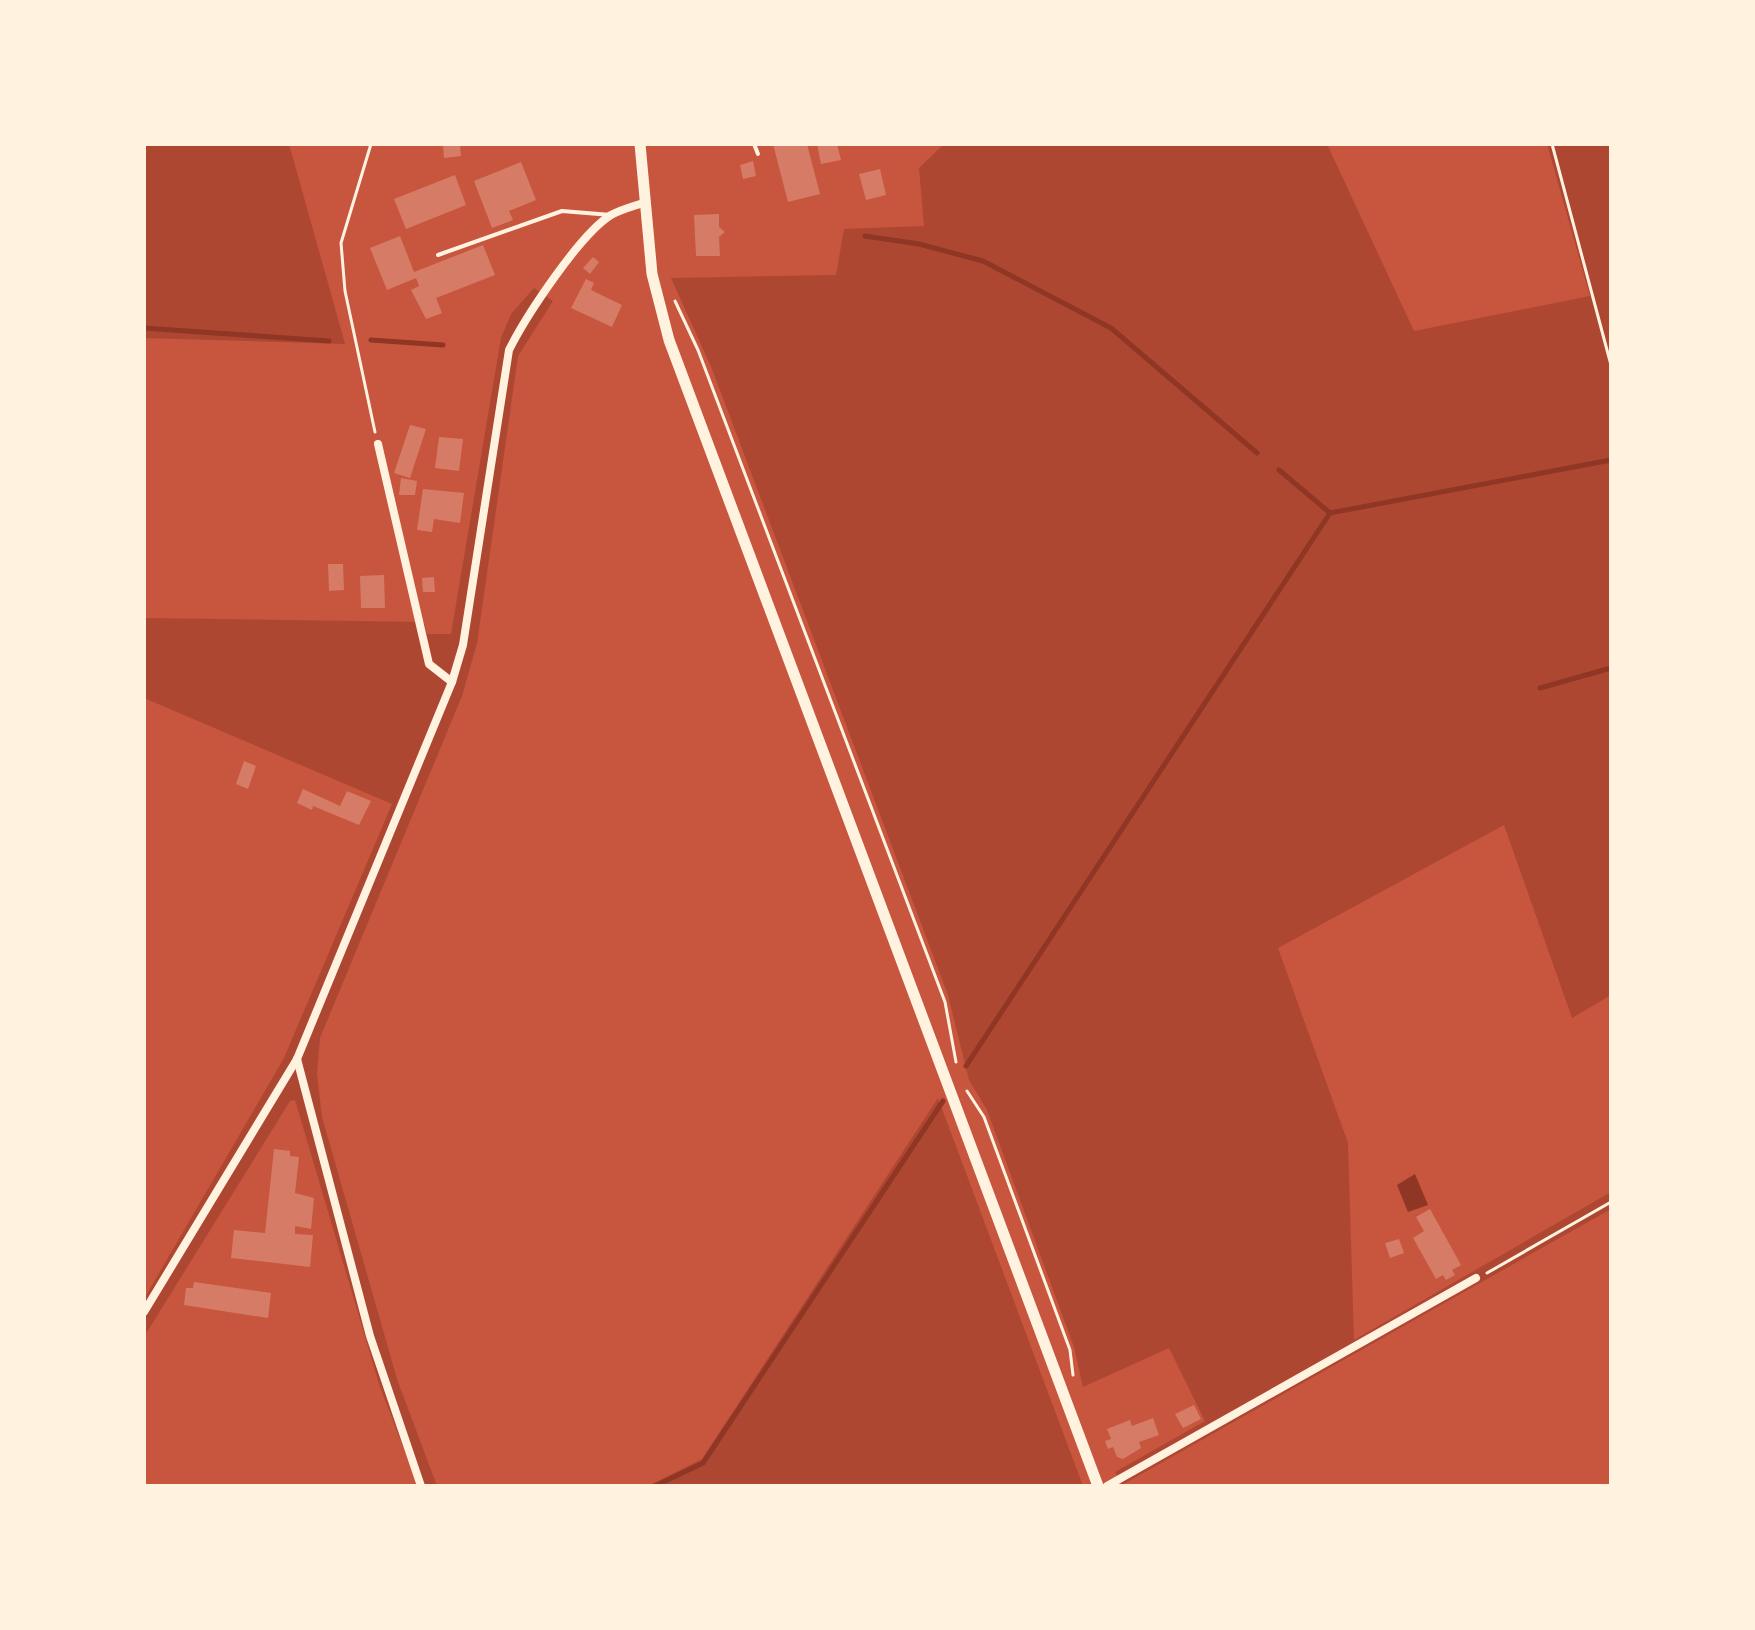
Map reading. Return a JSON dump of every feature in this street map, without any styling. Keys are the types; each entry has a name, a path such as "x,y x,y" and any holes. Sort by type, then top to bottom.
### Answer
{"street":[{"path":"640,144 652,274 669,340 1098,1486"},
{"path":"144,1312 297,1059 452,682 463,645 509,350 532,310 595,228 612,215 646,202"},
{"path":"378,444 429,664 452,682"},
{"path":"297,1059 370,1336 421,1486"},
{"path":"1107,1486 1476,1278"}],"lane":[{"path":"754,144 758,154"},
{"path":"438,255 562,211 612,215"}],"path":[{"path":"371,144 341,243 345,291 378,444"},
{"path":"1552,144 1611,365"},
{"path":"670,293 689,326 945,1002 957,1066"},
{"path":"962,1083 984,1117 1054,1306 1070,1350 1073,1386"},
{"path":"1476,1278 1611,1202"}],"shaded area":[{"path":"144,144 289,144 345,344 144,338"},
{"path":"944,144 1327,144 1414,331 1590,296 1547,144 1611,144 1611,995 1572,1018 1504,825 1278,948 1348,1143 1354,1340 1611,1192 1611,1209 1122,1485 1115,1472 1205,1421 1169,1348 1083,1387 1074,1347 987,1110 969,1080 948,995 712,369 671,278 836,275 844,229 924,226 919,168"},
{"path":"534,288 553,301 518,356 477,643 462,696 320,1038 317,1074 322,1117 397,1379 437,1486 418,1486 379,1384 295,1100 290,1101 144,1337 144,1299 284,1058 392,804 144,698 144,618 424,622 427,634 451,634 501,338 511,314"},
{"path":"938,1098 1083,1486 648,1486 702,1459"},
{"path":"1415,1174 1428,1205 1408,1212 1397,1185"}],"building":[{"path":"443,144 460,144 461,156 444,158"},
{"path":"773,144 807,144 820,194 788,202"},
{"path":"817,144 837,144 841,160 821,164"},
{"path":"753,161 756,176 743,179 740,165"},
{"path":"521,162 536,200 509,211 513,220 492,228 474,181"},
{"path":"880,169 886,195 866,200 859,174"},
{"path":"455,175 466,205 406,229 394,199"},
{"path":"719,214 719,227 725,232 719,237 720,256 696,256 694,215"},
{"path":"400,236 414,272 483,245 495,275 436,298 442,313 426,319 411,290 419,286 416,278 387,290 370,248"},
{"path":"593,257 599,262 590,274 583,268"},
{"path":"586,279 594,283 591,290 622,305 612,327 571,308"},
{"path":"410,425 426,429 410,478 394,473"},
{"path":"439,437 463,439 459,471 435,468"},
{"path":"401,478 417,481 415,495 399,495"},
{"path":"423,489 464,493 460,523 434,519 432,532 417,530"},
{"path":"328,564 343,564 344,590 329,591"},
{"path":"384,575 385,608 361,608 360,576"},
{"path":"434,577 435,592 423,592 422,578"},
{"path":"244,761 256,766 248,789 236,784"},
{"path":"303,789 340,806 347,791 371,801 359,825 313,806 312,810 297,803"},
{"path":"274,1149 290,1151 290,1156 299,1157 295,1193 314,1198 311,1229 295,1226 295,1234 313,1235 310,1267 231,1258 234,1230 265,1233"},
{"path":"1430,1209 1461,1265 1452,1270 1455,1275 1446,1280 1443,1275 1436,1279 1413,1238 1424,1231 1416,1217"},
{"path":"1399,1239 1404,1253 1390,1258 1385,1243"},
{"path":"194,1282 271,1293 268,1318 184,1305 186,1288 193,1288"},
{"path":"1194,1405 1201,1419 1183,1428 1175,1414"},
{"path":"1153,1418 1159,1435 1139,1442 1141,1448 1123,1459 1117,1457 1113,1447 1108,1449 1105,1441 1111,1439 1107,1429 1130,1420 1132,1426"}],"waterway":[{"path":"865,236 919,244 983,261 1111,328 1257,453"},
{"path":"144,328 329,341"},
{"path":"371,340 443,345"},
{"path":"966,1066 1330,513 1611,460"},
{"path":"1279,470 1330,513"},
{"path":"1540,688 1611,668"},
{"path":"655,1486 703,1463 943,1101"}]}
